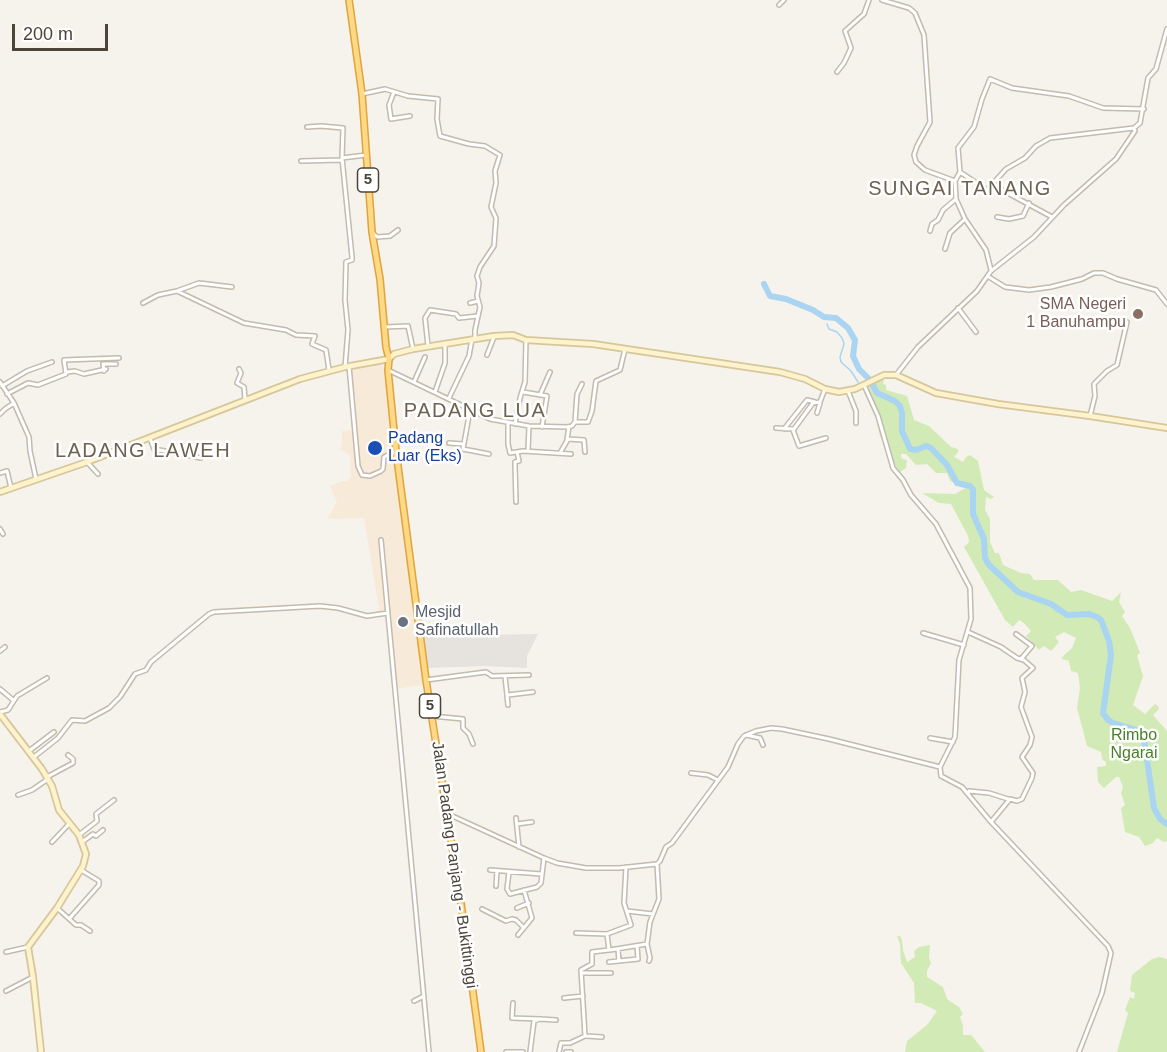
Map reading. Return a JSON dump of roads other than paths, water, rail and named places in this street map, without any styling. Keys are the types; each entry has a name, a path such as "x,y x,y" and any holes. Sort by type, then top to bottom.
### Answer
{"highway":[{"name":"Jalan Padang Panjang - Bukittinggi","path":"349,0 362,94 372,232 389,359 388,370 396,452 426,680 448,814 481,1052"}],"main road":[{"path":"0,492 87,462 245,399 329,370 389,359 394,354 413,349 494,336 513,335 526,340 593,344 780,372 839,392 848,391 881,376 896,375 936,393 1167,428"},
{"path":"0,713 48,778 59,810 79,835 86,854 57,908 28,947 41,1052"}],"street":[{"path":"779,6 784,0"},
{"path":"837,72 851,48 845,31 864,14 869,0"},
{"path":"882,0 909,8 915,13 924,35 930,122 917,146 914,155 916,162 926,170 955,181"},
{"path":"960,172 985,190 1006,169 1025,158 1036,146 1050,138 1134,128 1140,123 1148,78 1156,69 1167,29"},
{"path":"991,271 986,250 965,219 956,199 955,181 960,172 958,148 974,127 990,79 1012,88 1070,96 1103,108 1144,108"},
{"path":"362,94 385,89 438,99 437,117 440,136 469,144 483,145 500,155 495,171 496,183 490,207 496,218 494,246 478,273 480,307 469,356 448,398"},
{"path":"394,92 389,105 391,119 410,116"},
{"path":"307,128 321,126 343,128 342,159 352,256 352,260 346,262 347,366 358,466 364,477 381,471 384,457 396,452"},
{"path":"896,375 918,347 977,291 991,271 1034,237 1116,159 1135,131 1134,128"},
{"path":"301,160 342,159 366,155"},
{"path":"993,184 1052,218"},
{"path":"930,231 943,210 956,199"},
{"path":"997,217 1007,219 1023,216 1029,203"},
{"path":"945,249 950,233 965,219"},
{"path":"372,232 377,237 390,236 398,230"},
{"path":"988,277 1005,288 1029,290 1082,279 1094,273 1103,273 1156,290 1167,304"},
{"path":"143,303 199,283 231,287"},
{"path":"177,291 244,322 286,330 296,335 315,336 312,345 326,350 329,370"},
{"path":"470,303 478,301"},
{"path":"958,308 976,332"},
{"path":"428,346 425,318 429,310 456,314 459,318 478,316"},
{"path":"1090,416 1095,396 1094,384 1117,365 1126,322"},
{"path":"385,327 408,326 413,349"},
{"path":"488,355 494,336"},
{"path":"515,424 525,382 526,340"},
{"path":"435,392 445,363 445,343"},
{"path":"388,370 490,419 529,426 569,426 575,422 588,422 592,411 596,381 620,370 625,349"},
{"path":"414,382 425,357"},
{"path":"67,372 64,360 119,358"},
{"path":"36,479 29,437 14,403 1,384 52,362"},
{"path":"7,394 28,383 38,385 67,372 84,374 105,370 103,364 116,364"},
{"path":"239,369 241,373 237,383 244,387 245,399"},
{"path":"540,395 550,372"},
{"path":"575,422 575,404 582,384"},
{"path":"863,384 878,416 893,468 911,495 936,524 970,588 972,608 968,632 959,660 953,742 940,767 941,776 962,787 991,822 1108,946 1111,953 1102,993 1078,1052"},
{"path":"817,412 825,389"},
{"path":"848,391 856,411 856,423"},
{"path":"522,392 547,397 542,427"},
{"path":"784,429 807,400 820,402"},
{"path":"793,430 814,402"},
{"path":"0,414 14,403"},
{"path":"470,410 464,450 489,454"},
{"path":"508,423 508,451 518,457"},
{"path":"528,452 529,426"},
{"path":"560,454 568,440 569,426"},
{"path":"776,428 793,430"},
{"path":"793,430 799,446 826,438"},
{"path":"149,436 154,449 201,458"},
{"path":"568,440 584,440 585,452"},
{"path":"449,443 464,444"},
{"path":"516,502 514,465 518,457 528,452 571,454"},
{"path":"87,462 98,474"},
{"path":"0,473 8,471 11,488"},
{"path":"0,529 3,534"},
{"path":"381,540 429,1052"},
{"path":"33,758 58,738 72,720 86,721 109,708 120,697 134,675 146,670 151,662 208,614 252,609 320,606 367,616 388,613"},
{"path":"968,632 1001,646 1033,668 1022,678 1025,692 1021,707 1032,737 1022,757 1033,773 1022,799 1017,801 989,793 969,791 968,794"},
{"path":"923,633 964,645"},
{"path":"1016,634 1032,646 1021,659"},
{"path":"0,651 5,647"},
{"path":"426,680 486,672 492,676 529,675"},
{"path":"505,676 508,705"},
{"path":"0,713 8,710 13,700 47,678"},
{"path":"0,689 13,700"},
{"path":"507,695 533,692"},
{"path":"432,716 463,719 463,728 473,744"},
{"path":"649,961 647,944 653,914 659,899 657,864 666,847 672,843 728,767 738,744 746,735 771,728 782,729 940,767"},
{"path":"28,751 54,732"},
{"path":"746,735 760,738 763,745"},
{"path":"930,738 953,742"},
{"path":"18,795 32,790 73,763 73,759 68,755"},
{"path":"691,773 708,775 718,780"},
{"path":"991,822 1010,799"},
{"path":"79,835 97,821 96,814 114,800"},
{"path":"448,814 544,858 572,866 626,867 657,864"},
{"path":"516,818 519,847"},
{"path":"517,824 532,822"},
{"path":"52,842 69,824"},
{"path":"82,842 103,830"},
{"path":"508,872 508,892 513,894 540,886 544,858"},
{"path":"69,919 99,885 99,881 81,867"},
{"path":"576,933 607,934 631,925 624,903 626,867"},
{"path":"490,870 541,874"},
{"path":"496,886 497,871"},
{"path":"518,935 532,918 524,890"},
{"path":"518,908 529,903"},
{"path":"57,908 77,926 81,925 90,931"},
{"path":"482,909 506,921 514,919 524,928"},
{"path":"627,911 653,914"},
{"path":"607,934 609,950"},
{"path":"585,1036 581,973 583,968 592,964 592,952 647,944"},
{"path":"609,962 638,959 637,946"},
{"path":"6,952 28,947"},
{"path":"618,949 619,961"},
{"path":"581,973 611,973"},
{"path":"6,991 33,977"},
{"path":"414,1001 424,996"},
{"path":"564,998 583,996"},
{"path":"513,1003 512,1018 556,1020"},
{"path":"530,1052 534,1022 540,1019"},
{"path":"559,1052 561,1042 570,1043 585,1036 602,1037"},
{"path":"506,1052 523,1052"},
{"path":"566,1052 571,1052"}],"waterway":[{"path":"764,284 770,296 786,299 824,317 836,318 848,328 855,340 853,356 859,369 870,380 877,393 895,401 900,406 902,431 910,449 916,450 926,446 931,448 947,465 957,483 973,489 973,514 984,539 985,558 989,565 1018,592 1051,604 1067,615 1089,614 1101,620 1109,641 1111,655 1103,713 1113,723 1143,732 1154,808 1160,819 1167,824"},
{"path":"827,324 829,329 837,332 842,338 844,344 840,357 841,362 858,382"}],"place":[{"name":"SMA Negeri 1 Banuhampu","path":"1138,314"},
{"name":"Padang Luar (Eks)","path":"375,448"},
{"name":"Mesjid Safinatullah","path":"403,622"}],"district":[{"name":"SUNGAI TANANG","path":"960,189"},
{"name":"PADANG LUA","path":"475,411"},
{"name":"LADANG LAWEH","path":"143,451"}],"park label":[{"name":"Rimbo Ngarai","path":"1134,745"}]}
